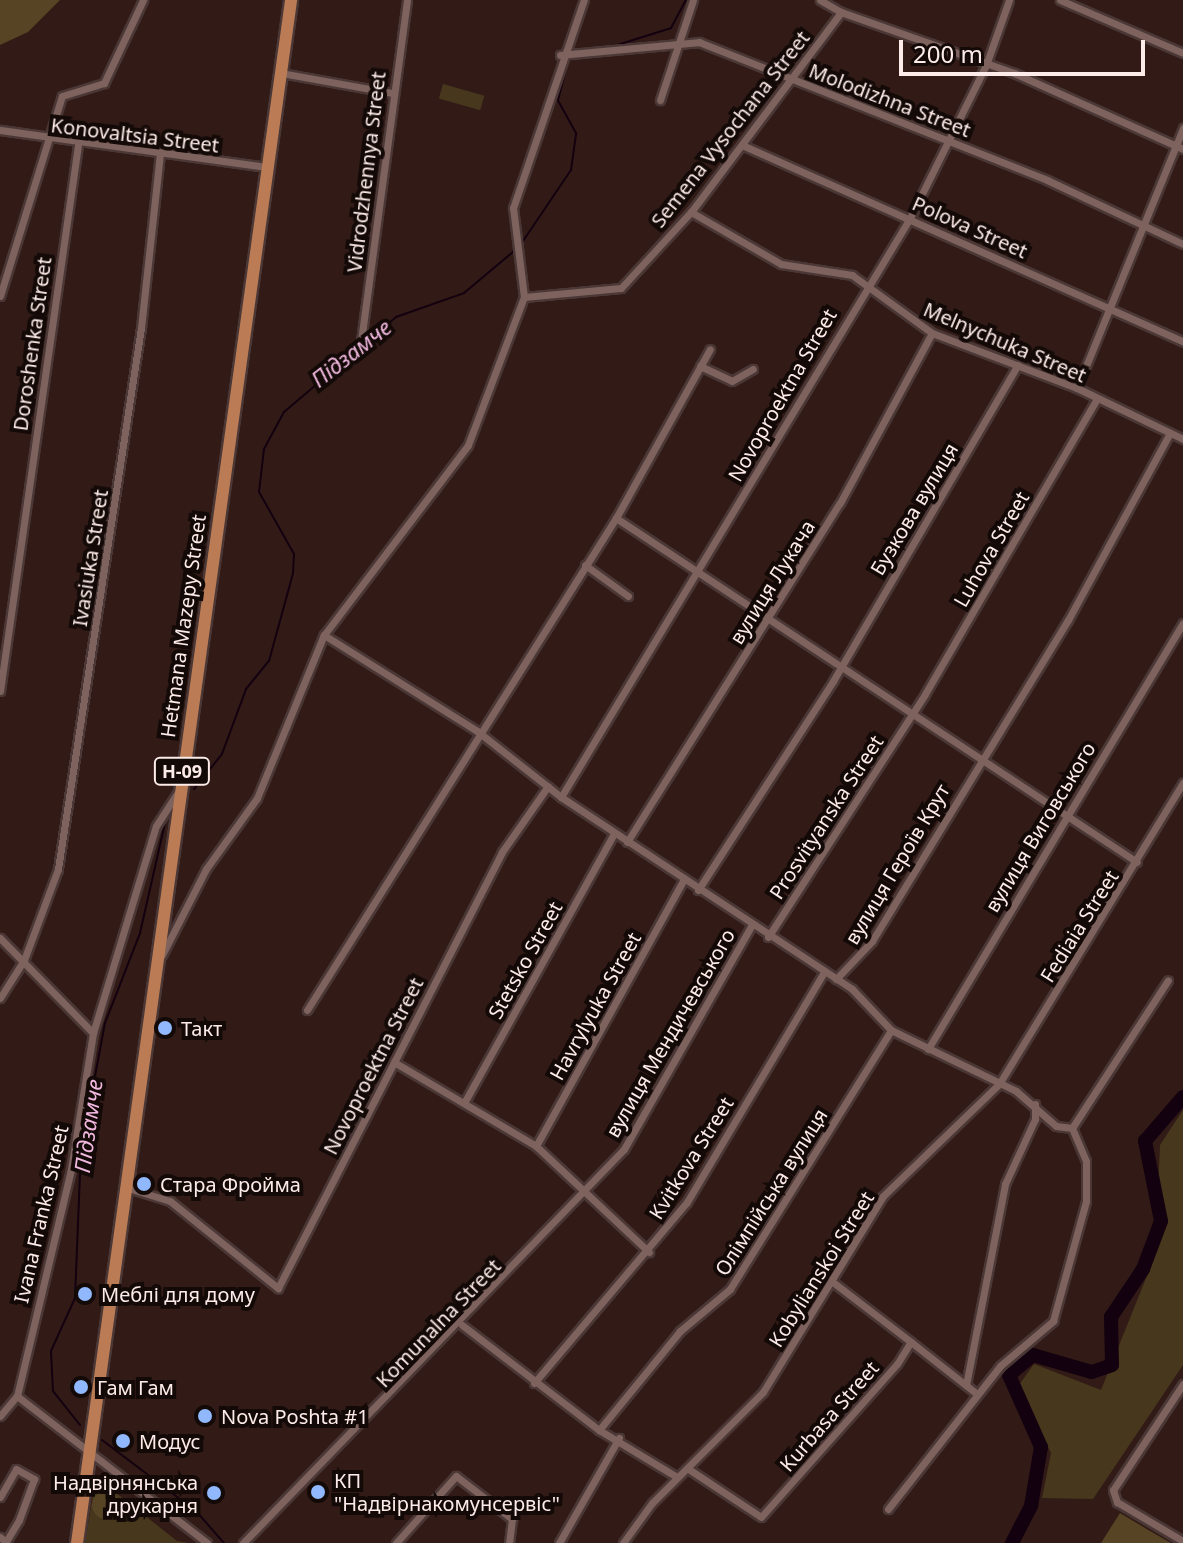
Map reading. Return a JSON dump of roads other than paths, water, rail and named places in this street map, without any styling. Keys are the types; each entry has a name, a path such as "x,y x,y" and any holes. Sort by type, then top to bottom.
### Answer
{"main road":[{"name":"Hetmana Mazepy Street","path":"77,1543 291,0"}],"street":[{"path":"0,296 65,91 104,83 143,0"},
{"name":"Vidrodzhennya Street","path":"360,348 392,93 407,0"},
{"path":"155,968 206,869 257,798 324,635 468,445 524,297 522,255 515,237 513,208 584,0"},
{"path":"660,100 693,0"},
{"path":"820,0 841,12 986,65 1180,147"},
{"name":"Novoproektna Street","path":"561,797 696,574 863,285 910,218 986,65 1009,0"},
{"path":"1060,0 1183,53"},
{"name":"Semena Vysochana Street","path":"524,297 621,288 691,212 841,12"},
{"name":"Molodizhna Street","path":"566,57 699,42 949,140 1183,244"},
{"path":"281,73 392,93"},
{"path":"1077,388 1107,307 1180,147 1183,128"},
{"name":"Konovaltsia Street","path":"0,130 51,142 268,167"},
{"name":"Doroshenka Street","path":"0,691 78,145"},
{"name":"Polova Street","path":"742,145 1183,341"},
{"name":"Ivasiuka Street","path":"0,998 24,960 58,869 141,328 160,154"},
{"name":"Melnychuka Street","path":"691,212 771,259 852,275 932,333 1077,388 1183,439"},
{"name":"вулиця Лукача","path":"627,842 766,620 932,333"},
{"path":"307,1010 477,731 616,518 710,349"},
{"name":"Бузкова вулиця","path":"698,890 833,681 836,666 1018,365"},
{"path":"700,366 732,381 753,369"},
{"name":"Luhova Street","path":"912,715 1097,398"},
{"name":"вулиця Героїв Крут","path":"836,979 872,941 1085,591 1170,433"},
{"path":"616,518 696,574 1137,862"},
{"path":"585,565 628,596"},
{"name":"вулиця Виговського","path":"928,1049 1183,623"},
{"path":"324,635 477,731 561,797 683,881 836,979 891,1030 1035,1104 1056,1126 1072,1128"},
{"name":"Prosvityanska Street","path":"768,937 912,715"},
{"name":"Fediaia Street","path":"999,1084 1183,783"},
{"name":"Novoproektna Street","path":"125,1187 170,1201 278,1288 502,852 548,786"},
{"name":"Ivana Franka Street","path":"0,1416 17,1396 71,1169 93,1033 156,826 180,790"},
{"name":"Stetsko Street","path":"464,1103 614,833"},
{"name":"Havrylyuka Street","path":"536,1146 683,881"},
{"name":"вулиця Мендичевського","path":"584,1191 635,1133 751,926"},
{"path":"0,938 93,1033"},
{"name":"Kvitkova Street","path":"534,1383 649,1252 687,1202 824,972"},
{"path":"1072,1128 1168,980"},
{"name":"Олімпійська вулиця","path":"599,1430 680,1331 730,1289 891,1030"},
{"path":"394,1062 536,1146 649,1252"},
{"name":"Kobylianskoi Street","path":"677,1477 690,1470 763,1392 834,1283 883,1196 999,1084"},
{"path":"966,1385 1005,1184 1035,1119 1035,1104"},
{"path":"888,1509 977,1394 1053,1321 1086,1201 1086,1161 1072,1128"},
{"name":"Komunalna Street","path":"243,1543 462,1325 584,1191"},
{"path":"834,1283 977,1394"},
{"path":"462,1325 599,1430 619,1438 677,1477 623,1543"},
{"name":"Kurbasa Street","path":"690,1470 761,1517 911,1342"},
{"path":"1183,1384 1113,1490 1117,1502 1183,1541"},
{"path":"17,1396 207,1543"},
{"path":"559,1543 619,1438"},
{"path":"0,1497 16,1469 34,1479 13,1531 6,1542 0,1537"},
{"path":"396,1543 456,1476 512,1519 509,1543"}],"waterway":[{"name":"Підзамче","path":"614,46 671,28 686,0"},
{"name":"Підзамче","path":"571,52 592,48"},
{"name":"Підзамче","path":"521,244 571,170 576,133 558,100 569,58"},
{"name":"Підзамче","path":"194,789 222,754 246,689 269,661 293,573 294,554 259,492 264,449 284,412 396,317 464,293 514,251"},
{"name":"Підзамче","path":"80,1425 53,1391 51,1351 75,1298 81,1151 105,1023 140,933 165,823"},
{"path":"1012,1543 1031,1506 1041,1447 1009,1375 1033,1355 1092,1372 1112,1365 1111,1317 1143,1269 1161,1221 1145,1141 1183,1097"},
{"name":"Підзамче","path":"102,1440 196,1511 224,1543"}],"place":[{"name":"Такт","path":"165,1028"},
{"name":"Стара Фройма","path":"144,1184"},
{"name":"Меблі для дому","path":"85,1294"},
{"name":"Гам Гам","path":"81,1387"},
{"name":"Nova Poshta #1","path":"205,1416"},
{"name":"Модус","path":"123,1441"},
{"name":"КП \"Надвірнакомунсервіс\"","path":"318,1492"},
{"name":"Надвірнянська друкарня","path":"214,1493"}]}
